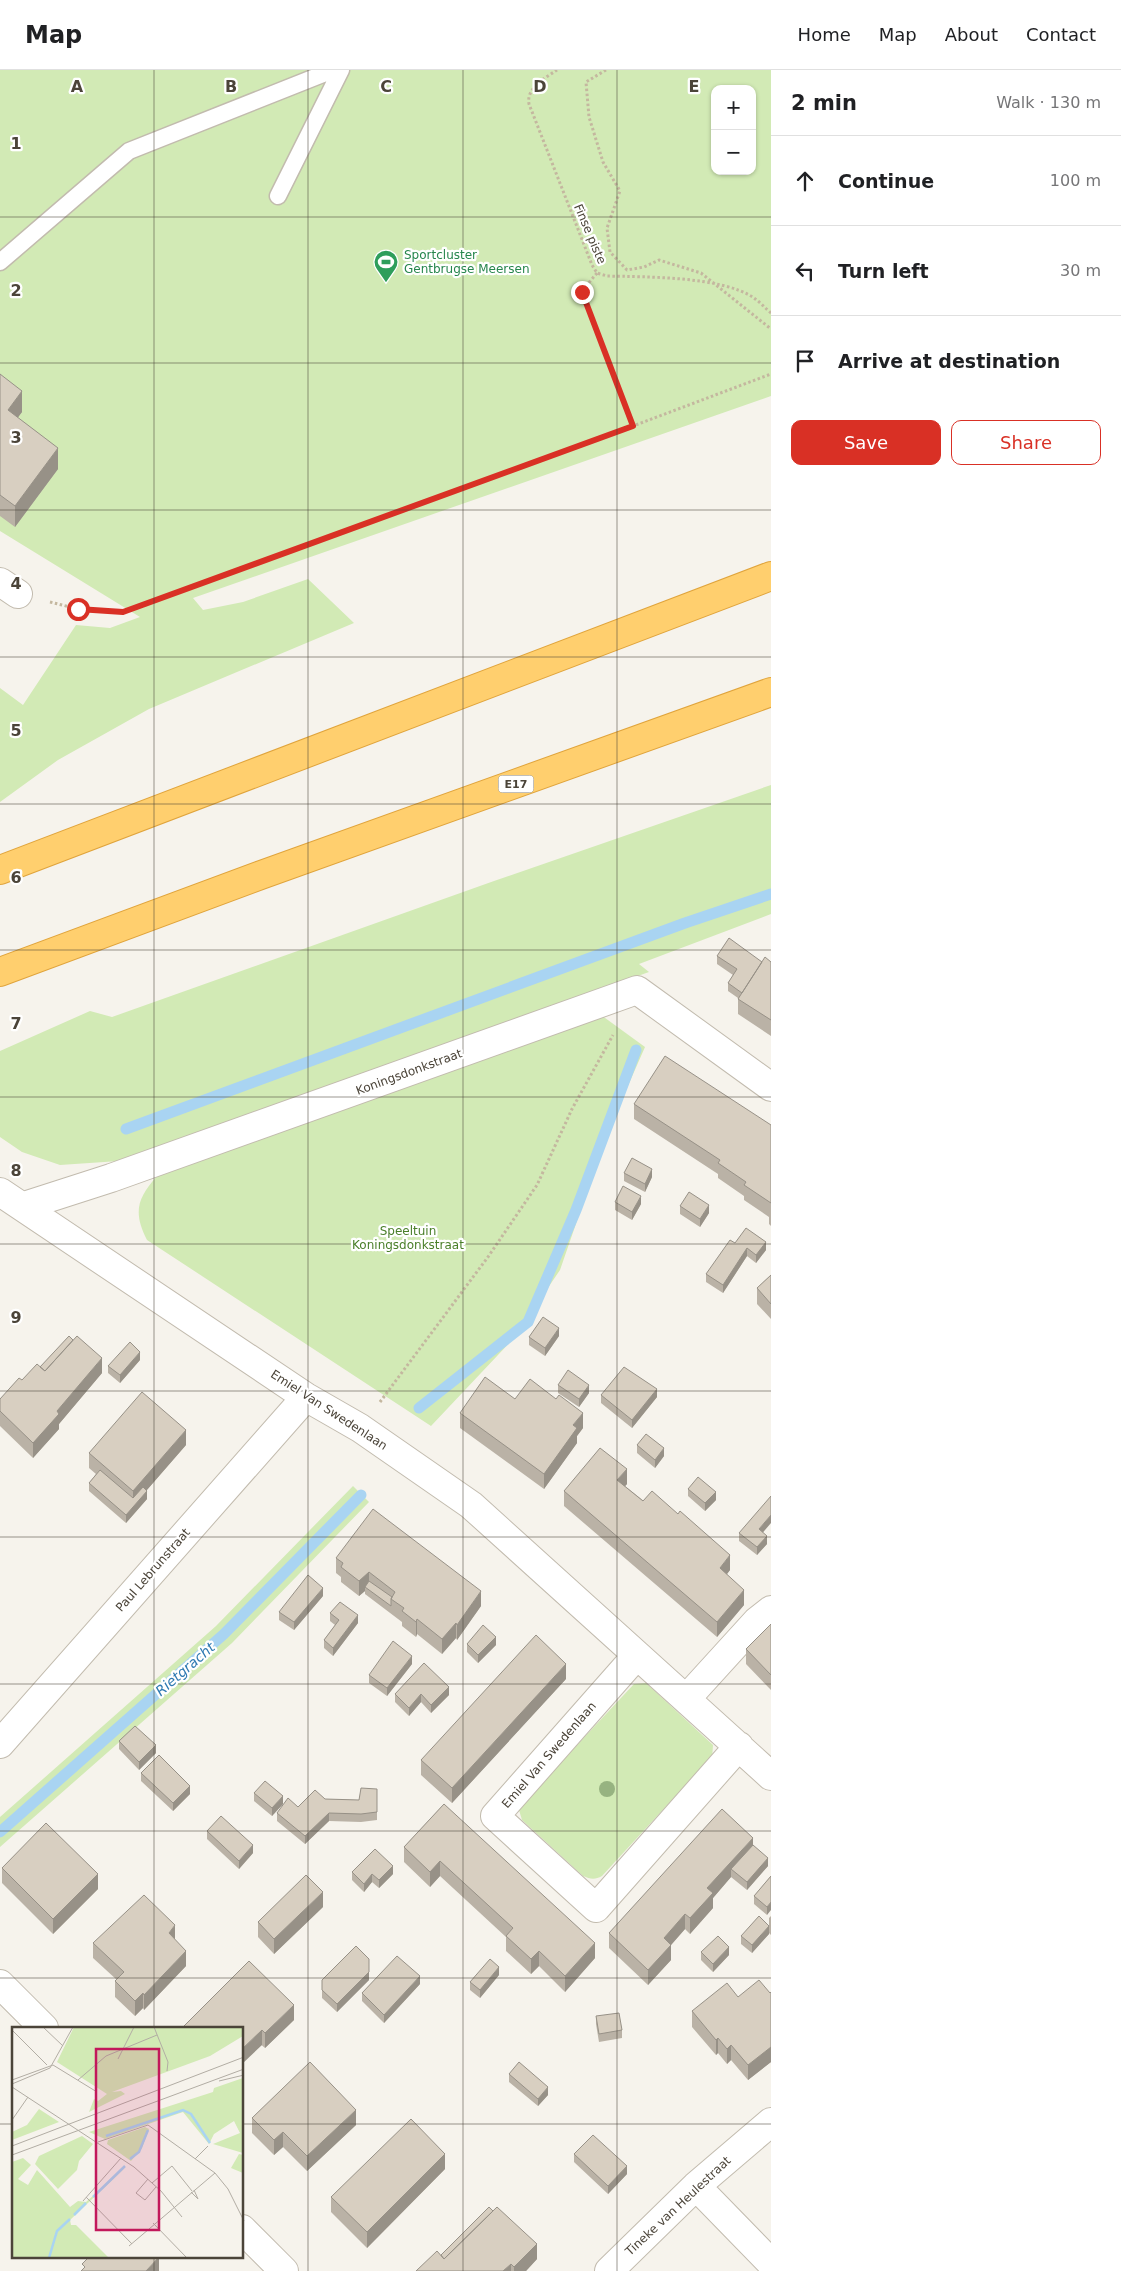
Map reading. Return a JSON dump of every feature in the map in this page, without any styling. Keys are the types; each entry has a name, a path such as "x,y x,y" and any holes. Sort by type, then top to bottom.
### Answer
{"highway":[{"path":"4,869 771,576"},
{"name":"E17","path":"0,972 270,872 771,692"}],"street":[{"path":"637,990 771,1087"},
{"name":"Koningsdonkstraat","path":"24,1206 120,1175 637,990"},
{"name":"Emiel Van Swedenlaan","path":"0,1192 24,1206 306,1397 360,1428 471,1505 771,1776"},
{"name":"Paul Lebrunstraat","path":"0,1744 306,1397"},
{"path":"686,1699 757,1621 771,1610"},
{"name":"Emiel Van Swedenlaan","path":"637,1655 495,1816 596,1908 739,1746"},
{"path":"0,1984 43,2027"},
{"name":"Tineke van Heulestraat","path":"609,2271 696,2186 771,2122"},
{"path":"696,2186 771,2263"},
{"path":"244,2231 284,2271"}],"lane":[{"path":"0,262 129,151 333,70"},
{"path":"278,196 341,70"}],"path":[{"name":"Finse piste","path":"557,70 538,83 532,90 528,97 529,104 592,265 597,273 607,276 670,277 730,288 753,297 771,313"},
{"path":"606,70 586,82 589,117 603,162 620,191 607,228 610,252 627,270 644,267 659,260 701,273 771,330"},
{"path":"597,273 582,292 633,426"},
{"path":"9,588 78,609 123,612 771,374"},
{"path":"360,1428 488,1257 537,1185 572,1109 637,990"}],"green space":[{"name":"Sportcluster Gentbrugse Meersen","path":"0,70 771,70 771,396 193,598 203,610 243,602 308,579 354,623 149,709 58,760 0,802 0,688 23,705 76,625 110,628 140,617 0,531"},
{"path":"771,785 771,914 639,964 649,972 119,1161 60,1165 22,1152 0,1137 0,1051 90,1011 112,1017"},
{"name":"Speeltuin Koningsdonkstraat","path":"601,1015 645,1047 608,1131 560,1270 514,1338 431,1426 147,1240 140,1221 139,1206 145,1192 157,1176"},
{"path":"353,1486 369,1502 232,1643 0,1847 0,1817 216,1626"},
{"path":"646,1683 713,1745 712,1759 602,1876 595,1879 588,1878 583,1876 522,1820 519,1810 521,1805 634,1684"}],"building":[{"path":"0,374 22,391 8,410 58,448 15,506 0,495"},
{"path":"729,938 762,962 742,993 728,983 737,969 717,956"},
{"path":"765,957 771,962 771,1020 738,999"},
{"path":"665,1056 771,1125 771,1203 744,1185 746,1182 718,1163 720,1160 634,1104"},
{"path":"632,1158 652,1169 645,1184 624,1173"},
{"path":"623,1186 641,1196 632,1212 615,1202"},
{"path":"689,1192 709,1205 700,1219 680,1206"},
{"path":"746,1228 766,1242 756,1255 747,1248 723,1285 706,1274 730,1240 735,1243"},
{"path":"771,1275 771,1304 757,1288"},
{"path":"543,1317 559,1328 545,1348 529,1337"},
{"path":"69,1336 73,1340 45,1371 40,1367"},
{"path":"77,1336 102,1358 57,1411 59,1414 33,1443 0,1411 0,1399 19,1378 22,1380 37,1364 45,1371"},
{"path":"130,1342 140,1352 120,1375 108,1366"},
{"path":"624,1367 657,1389 632,1420 601,1395"},
{"path":"568,1370 589,1385 579,1399 558,1385"},
{"path":"485,1377 515,1399 530,1379 556,1399 559,1395 583,1413 573,1425 577,1428 544,1474 460,1413"},
{"path":"142,1392 186,1430 133,1491 89,1453"},
{"path":"646,1434 664,1448 655,1460 637,1445"},
{"path":"600,1448 627,1469 617,1480 643,1501 652,1491 678,1514 680,1511 730,1555 720,1568 744,1590 717,1622 564,1491"},
{"path":"100,1470 133,1498 143,1487 147,1491 126,1515 89,1483"},
{"path":"698,1477 716,1492 705,1503 688,1489"},
{"path":"771,1496 771,1515 759,1529 767,1536 757,1547 739,1533"},
{"path":"373,1509 481,1591 457,1625 456,1623 442,1639 417,1619 416,1622 402,1611 404,1608 391,1599 395,1592 369,1572 359,1581 341,1567 343,1563 336,1558"},
{"path":"308,1575 323,1588 294,1622 279,1612"},
{"path":"369,1581 392,1597 391,1606 365,1587"},
{"path":"340,1602 358,1615 333,1648 324,1640 339,1620 330,1613"},
{"path":"771,1624 771,1675 746,1649"},
{"path":"483,1625 496,1637 478,1655 467,1644"},
{"path":"536,1635 566,1664 452,1788 421,1760"},
{"path":"393,1641 412,1656 387,1688 369,1675"},
{"path":"424,1663 449,1687 431,1705 421,1694 409,1708 395,1694"},
{"path":"135,1726 156,1745 139,1762 119,1741"},
{"path":"159,1755 190,1786 173,1803 141,1773"},
{"path":"265,1781 283,1796 272,1808 254,1793"},
{"path":"361,1788 377,1789 377,1812 361,1814 329,1813 305,1836 277,1813 288,1798 298,1807 315,1790 325,1799 359,1800"},
{"path":"444,1804 595,1943 565,1976 539,1951 531,1959 506,1936 513,1928 440,1861 430,1872 404,1847"},
{"path":"722,1809 753,1838 707,1888 713,1893 690,1918 685,1914 664,1938 671,1945 648,1970 609,1933"},
{"path":"221,1816 253,1845 239,1861 207,1831"},
{"path":"46,1823 98,1874 53,1919 2,1868"},
{"path":"753,1845 768,1858 747,1882 731,1869"},
{"path":"375,1849 393,1866 379,1880 372,1874 364,1884 352,1872"},
{"path":"306,1875 323,1892 274,1939 258,1922"},
{"path":"771,1876 771,1902 767,1907 754,1896"},
{"path":"144,1895 175,1925 169,1933 186,1951 144,1995 143,1993 135,2001 115,1981 124,1972 93,1943"},
{"path":"759,1916 769,1926 752,1945 741,1936"},
{"path":"718,1936 729,1947 713,1964 701,1952"},
{"path":"356,1946 369,1959 369,1972 337,2004 322,1990 322,1980"},
{"path":"397,1956 420,1976 384,2015 362,1993"},
{"path":"490,1959 499,1967 480,1990 470,1982"},
{"path":"249,1961 294,2005 265,2033 262,2030 244,2047 244,2027 183,2027"},
{"path":"759,1980 771,1992 771,2047 748,2065 731,2045 727,2049 718,2038 716,2040 692,2011 727,1983 738,1997"},
{"path":"619,2013 622,2030 599,2034 596,2016"},
{"path":"310,2062 356,2110 307,2156 283,2132 274,2140 252,2118"},
{"path":"519,2062 548,2087 538,2099 509,2074"},
{"path":"411,2119 445,2154 367,2232 331,2197"},
{"path":"593,2135 627,2166 608,2186 574,2154"},
{"path":"489,2207 493,2211 444,2259 441,2255"},
{"path":"497,2207 537,2244 514,2267 511,2264 503,2271 416,2271 437,2251 444,2259"},
{"path":"88,2258 158,2258 146,2271 81,2271 85,2267 82,2264"}],"waterway":[{"path":"126,1129 685,923 771,894"},
{"path":"419,1408 528,1322 576,1210 636,1050"},
{"name":"Rietgracht","path":"0,1832 224,1634 361,1495"}],"place":[{"name":"Sportcluster Gentbrugse Meersen","path":"386,283"}],"route":[{"path":"78,609 123,612 633,426 582,292"}]}
